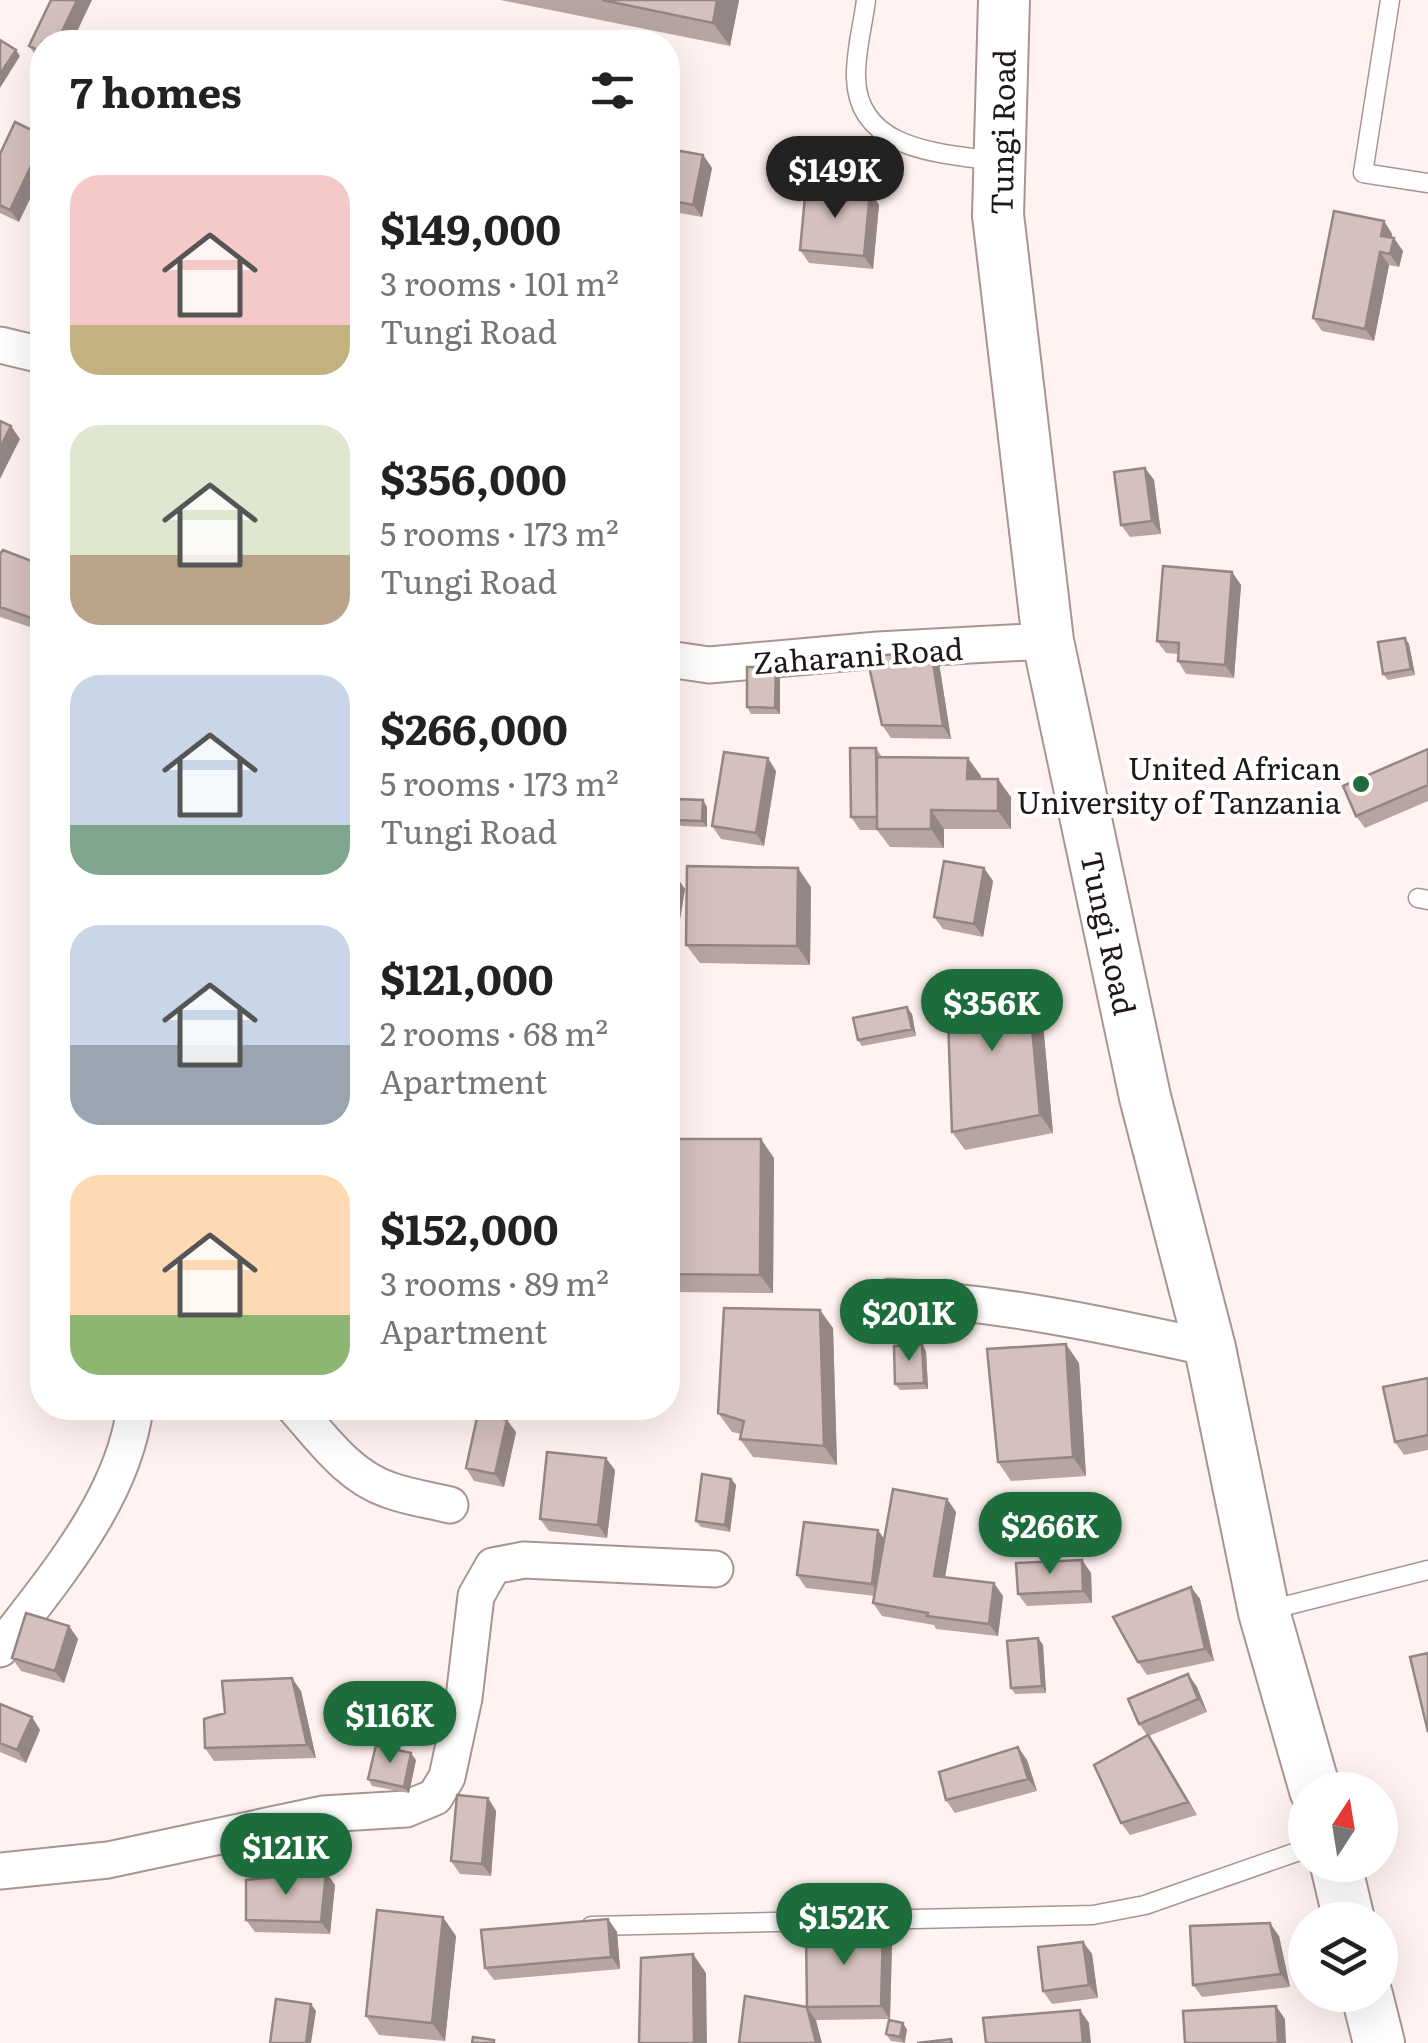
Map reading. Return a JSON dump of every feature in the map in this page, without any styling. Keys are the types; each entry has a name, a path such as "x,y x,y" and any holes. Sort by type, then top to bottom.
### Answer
{"main road":[{"name":"Tungi Road","path":"1004,0 998,216 1048,641 1145,1097 1210,1348 1264,1612 1310,1772"},
{"path":"1371,2012 1379,2043"}],"street":[{"path":"0,345 30,352"},
{"name":"Zaharani Road","path":"680,661 709,666 878,650 1048,641"},
{"path":"890,1297 930,1299 1097,1324 1210,1348"},
{"path":"0,1649 46,1590 108,1493 132,1420"},
{"path":"305,1420 361,1476 387,1490 450,1505"},
{"path":"0,1871 108,1860 323,1814 419,1805 435,1797 447,1776 464,1698 476,1596 494,1566 524,1560 715,1569"}],"lane":[{"path":"866,0 856,78 863,111 880,131 914,149 998,162"},
{"path":"1390,0 1363,172 1428,184"},
{"path":"1264,1612 1428,1570"},
{"path":"582,1927 1093,1914 1145,1906 1288,1855"}],"building":[{"path":"51,0 77,0 63,30 37,30"},
{"path":"602,0 717,0 713,23"},
{"path":"0,40 16,50 0,74"},
{"path":"15,122 30,129 30,168 10,210 0,205 0,154"},
{"path":"680,151 703,155 693,205 680,202"},
{"path":"806,186 870,192 864,256 800,250"},
{"path":"1334,211 1384,221 1381,236 1394,238 1390,254 1380,252 1365,329 1313,318"},
{"path":"0,421 11,426 0,448"},
{"path":"1145,468 1152,521 1121,525 1114,472"},
{"path":"3,550 30,560 30,618 0,607"},
{"path":"1163,566 1232,572 1225,665 1178,661 1179,643 1157,641"},
{"path":"1405,638 1411,669 1383,674 1378,642"},
{"path":"931,650 943,726 882,725 867,657"},
{"path":"747,667 776,667 775,708 747,707"},
{"path":"850,748 876,748 877,817 851,817"},
{"path":"1428,749 1428,785 1356,816 1343,786"},
{"path":"724,752 768,758 756,833 712,826"},
{"path":"877,757 968,758 967,779 998,779 998,811 931,810 931,829 877,829"},
{"path":"680,799 703,800 702,821 680,820"},
{"path":"944,861 984,868 974,924 934,917"},
{"path":"687,866 798,868 797,946 686,945"},
{"path":"1027,973 1040,1115 952,1132 947,992"},
{"path":"907,1007 912,1029 858,1040 853,1018"},
{"path":"680,1139 761,1139 760,1275 680,1274"},
{"path":"724,1308 820,1310 824,1446 740,1439 744,1421 718,1413"},
{"path":"922,1344 924,1383 895,1384 894,1346"},
{"path":"1066,1344 1073,1457 998,1462 987,1349"},
{"path":"1428,1378 1428,1435 1395,1442 1383,1387"},
{"path":"476,1420 507,1420 495,1474 466,1468"},
{"path":"547,1452 606,1458 598,1525 540,1519"},
{"path":"702,1474 731,1479 725,1525 696,1521"},
{"path":"893,1489 947,1499 934,1576 994,1583 989,1624 927,1616 928,1613 873,1603"},
{"path":"804,1522 878,1530 872,1584 797,1575"},
{"path":"1082,1560 1083,1591 1018,1594 1016,1563"},
{"path":"1191,1587 1205,1649 1138,1662 1113,1617"},
{"path":"26,1613 69,1626 55,1671 12,1658"},
{"path":"1038,1638 1042,1686 1011,1688 1007,1641"},
{"path":"1428,1653 1428,1732 1410,1657"},
{"path":"1188,1674 1198,1699 1139,1724 1128,1699"},
{"path":"292,1678 307,1745 205,1748 204,1719 225,1713 222,1681"},
{"path":"0,1704 32,1717 17,1750 0,1743"},
{"path":"1148,1735 1188,1802 1121,1823 1094,1765"},
{"path":"376,1745 411,1753 404,1787 368,1779"},
{"path":"1018,1747 1028,1779 946,1800 939,1772"},
{"path":"457,1795 488,1798 482,1864 451,1861"},
{"path":"326,1872 321,1922 246,1920 246,1880"},
{"path":"377,1910 443,1917 432,2023 366,2016"},
{"path":"608,1919 611,1957 485,1968 481,1930"},
{"path":"1270,1923 1281,1974 1193,1985 1190,1926"},
{"path":"883,1930 881,2006 807,2007 806,1931"},
{"path":"1083,1942 1089,1985 1043,1991 1038,1947"},
{"path":"693,1954 694,2043 639,2043 641,1958"},
{"path":"745,1996 807,2007 816,2043 739,2043"},
{"path":"276,1999 311,2004 306,2043 270,2043"},
{"path":"1276,2006 1278,2043 1185,2043 1183,2011"},
{"path":"1080,2010 1083,2043 986,2043 983,2018"},
{"path":"889,2020 903,2023 900,2037 886,2034"},
{"path":"473,2037 494,2040 494,2043 472,2043"},
{"path":"951,2039 952,2043 917,2043"}],"place":[{"name":"United African University of Tanzania","path":"1361,784"}]}
